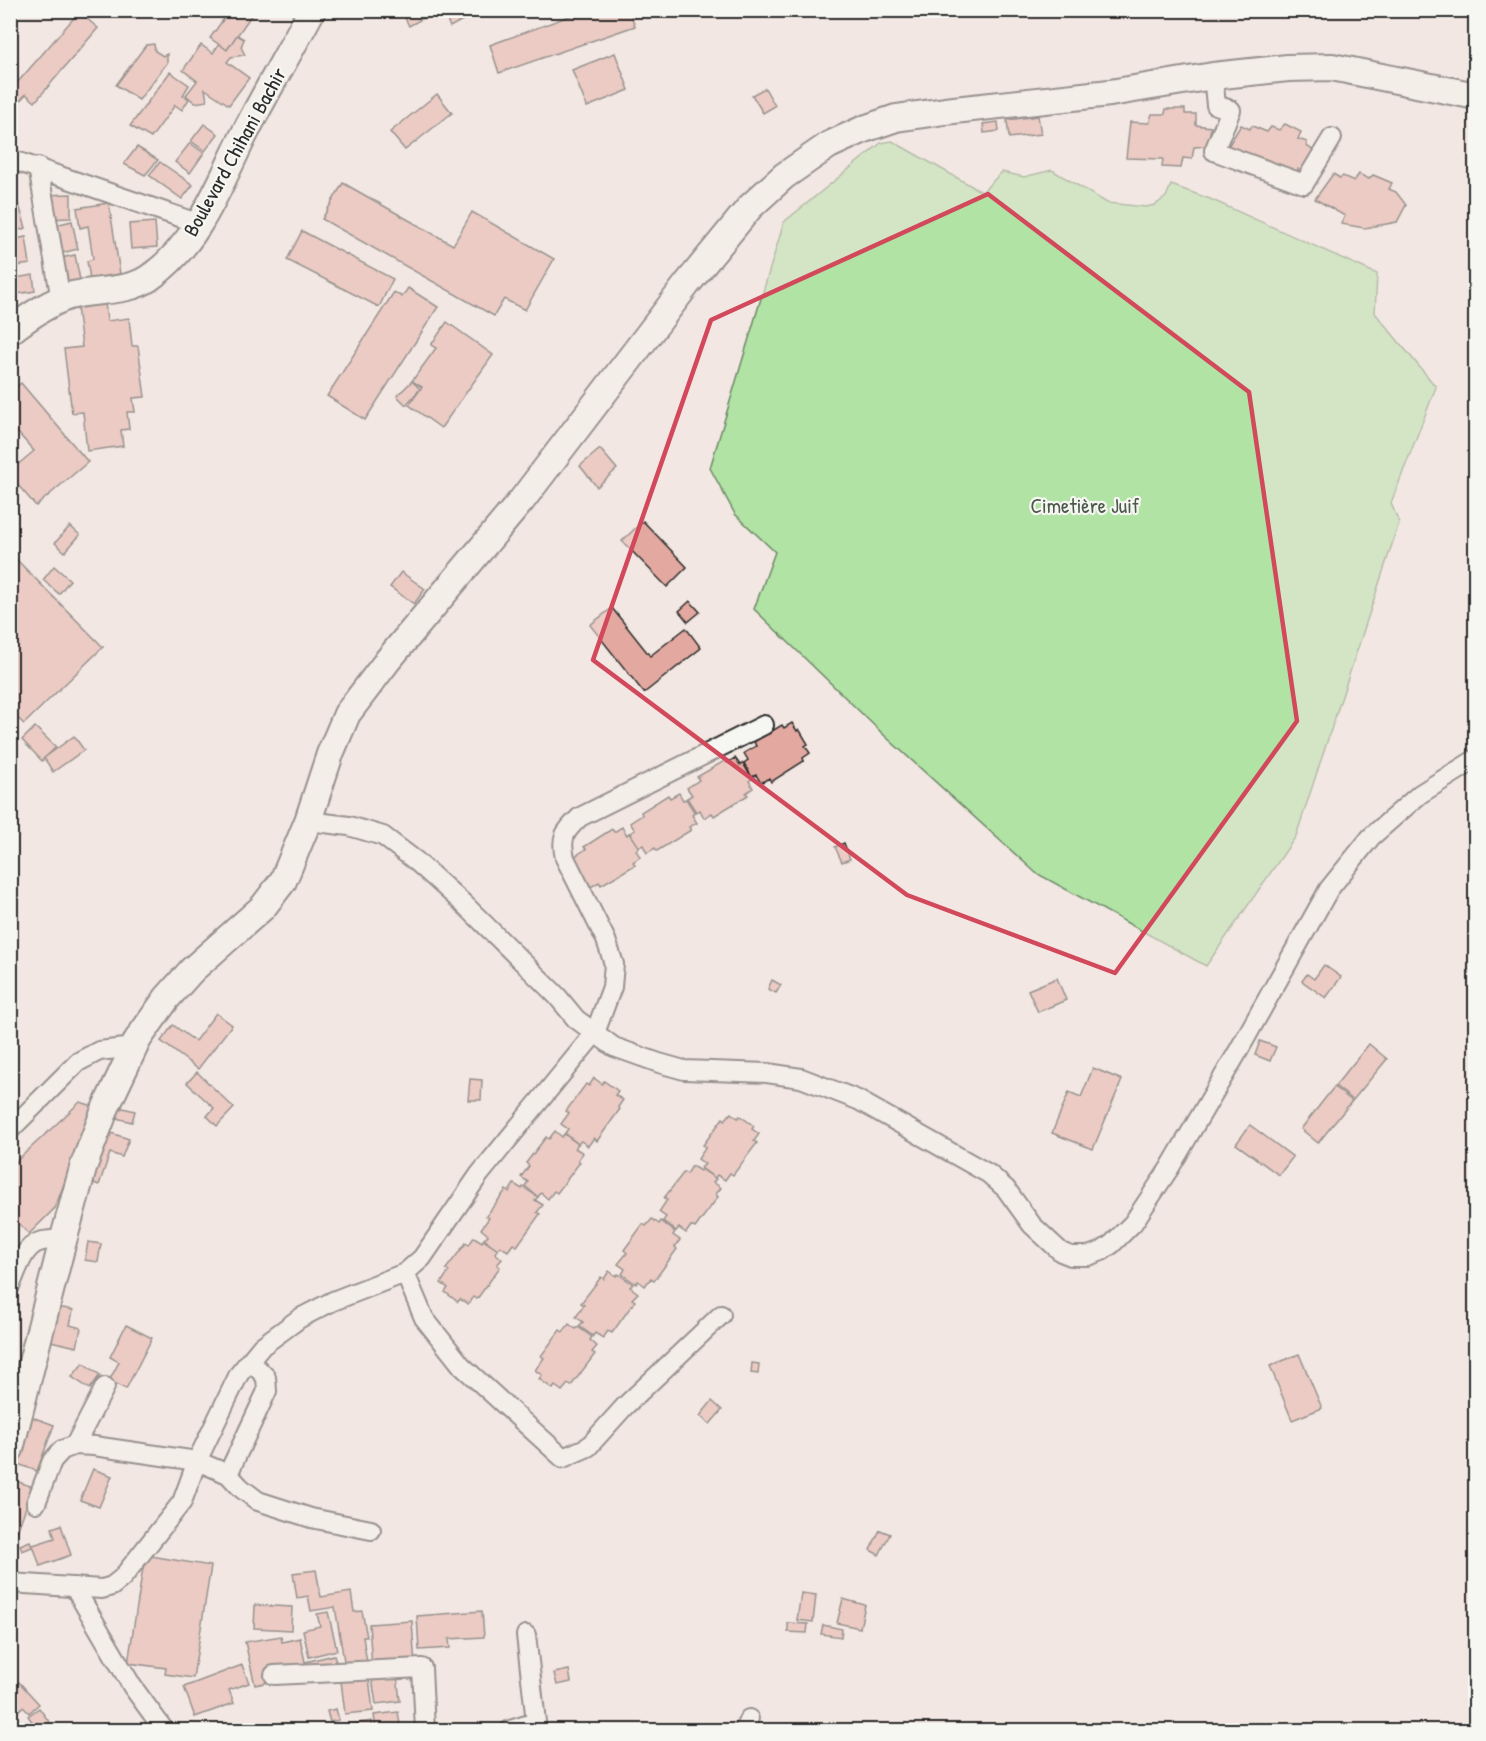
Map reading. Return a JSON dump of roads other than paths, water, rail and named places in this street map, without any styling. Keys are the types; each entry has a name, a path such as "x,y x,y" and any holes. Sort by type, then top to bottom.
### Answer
{"main road":[{"name":"Boulevard Chihani Bachir","path":"10,331 43,308 62,300 79,294 123,287 148,279 172,258 200,224 246,131 312,10"},
{"path":"10,1449 84,1165 106,1107 134,1047 173,991 192,970 263,907 283,881 308,821 330,754 347,714 388,660 522,500 687,284 750,207 784,176 829,145 896,118 1110,93 1213,76 1288,68 1332,67 1476,96"}],"street":[{"path":"1213,76 1216,105 1231,110 1214,151 1304,184 1332,138"},
{"path":"10,159 200,224"},
{"path":"38,167 62,300"},
{"path":"10,1583 102,1590 112,1586 122,1578 182,1502 197,1461 239,1374 262,1346 300,1318 333,1301 405,1273 422,1258 479,1175 595,1033 612,987 614,964 606,940 565,858 561,843 568,827 580,817 764,725"},
{"path":"308,821 349,826 383,836 416,861 465,905 576,1019 614,1047 684,1070 767,1072 801,1078 858,1100 989,1173 1006,1189 1032,1224 1061,1252 1071,1256 1088,1256 1112,1244 1133,1223 1169,1169 1329,889 1371,837 1420,794 1476,759"},
{"path":"10,1130 78,1062 99,1051 134,1047"},
{"path":"10,1286 30,1247 38,1242 63,1239"},
{"path":"405,1273 424,1318 462,1366 562,1458 588,1447 626,1406 721,1315"},
{"path":"228,1474 267,1391 266,1377 250,1361"},
{"path":"75,1445 105,1387"},
{"path":"36,1503 52,1461 62,1450 75,1445 175,1456 197,1461 228,1474 241,1488 258,1500 311,1518 371,1530"},
{"path":"74,1587 132,1686 164,1731"},
{"path":"510,1731 536,1722 526,1635"},
{"path":"274,1675 422,1668 425,1731"}],"park label":[{"name":"Cimetière Juif","path":"1085,506"}]}
